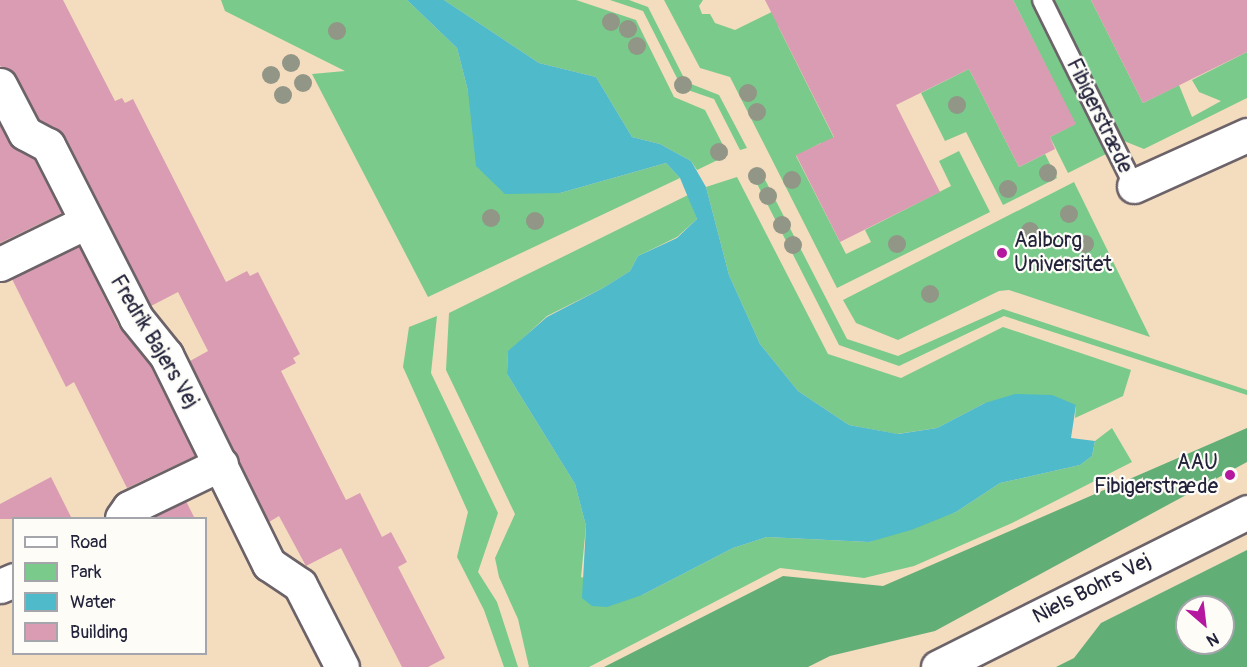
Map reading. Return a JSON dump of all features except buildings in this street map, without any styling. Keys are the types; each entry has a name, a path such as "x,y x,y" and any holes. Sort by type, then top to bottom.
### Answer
{"street":[{"name":"Fredrik Bajers Vej","path":"0,85 25,133 48,145 136,318 166,355 269,564 300,585 342,667"},
{"name":"Fibigerstræde","path":"1134,186 1247,135"},
{"path":"0,264 86,222"},
{"path":"123,517 129,508 220,464"},
{"name":"Niels Bohrs Vej","path":"938,667 1247,512"}],"lane":[{"name":"Fibigerstræde","path":"1042,0 1134,186"}],"green space":[{"path":"221,0 407,0 457,48 468,91 560,193 666,163 680,178 428,297 312,74 345,71 225,11"},
{"path":"444,0 576,0 636,20 674,97 705,110 728,155 697,170 691,161 660,144 632,137 596,77 539,63"},
{"path":"610,0 629,0 648,7 686,82 719,95 747,148 740,150 714,99 682,88 643,11"},
{"path":"664,0 703,0 699,6 702,14 710,14 715,23 735,30 784,6 778,26 839,148 821,143 796,156 846,254 871,242 865,230 951,186 939,161 959,151 990,212 837,288 730,77 700,68"},
{"path":"1013,0 1035,0 1112,151 1068,173 1050,137 1075,124"},
{"path":"1051,0 1091,0 1143,103 1179,85 1192,117 1221,101 1199,92 1192,80 1247,52 1247,98 1144,149 1124,141"},
{"path":"969,69 1019,167 1045,154 1057,178 1003,205 966,132 945,141 921,93"},
{"path":"759,168 847,339 898,356 1003,309 1247,390 1247,395 1004,316 899,366 839,345 751,172"},
{"path":"737,177 828,354 901,378 1003,327 1131,370 1123,396 1075,418 1076,405 985,403 937,428 897,434 849,425 798,391 760,344 729,275 706,187"},
{"path":"1074,182 1150,337 1009,290 999,291 898,340 856,323 843,300"},
{"path":"688,195 697,219 677,237 638,256 630,271 603,288 547,316 508,352 507,374 575,484 586,526 581,577 642,595 733,548 767,537 869,542 956,512 1000,483 1080,465 1092,456 1095,441 1112,428 1132,462 1012,523 914,566 864,578 780,568 589,667 529,667 518,619 499,577 495,558 515,514 446,370 449,313"},
{"path":"437,316 431,373 498,513 478,572 497,602 518,667 504,667 484,610 457,557 468,512 403,367 409,327"},
{"path":"1247,428 1247,462 935,631 830,656 808,667 604,667 783,576 883,586"},
{"path":"1247,550 1247,667 1056,667 1074,658 1101,623"}],"water":[{"path":"407,0 444,0 539,63 596,77 632,137 660,144 691,161 706,187 729,275 760,344 798,391 849,425 898,434 937,428 985,403 1015,394 1052,395 1076,405 1071,438 1095,441 1092,456 1080,465 1000,483 956,512 911,530 869,542 767,537 733,548 642,595 607,607 592,606 582,598 586,526 575,484 507,374 508,351 547,317 630,271 638,256 677,238 697,219 680,178 666,163 560,193 505,194 476,166 468,91 457,48"}],"place":[{"name":"Aalborg Universitet","path":"1002,253"},
{"name":"AAU Fibigerstræde","path":"1230,475"}]}
